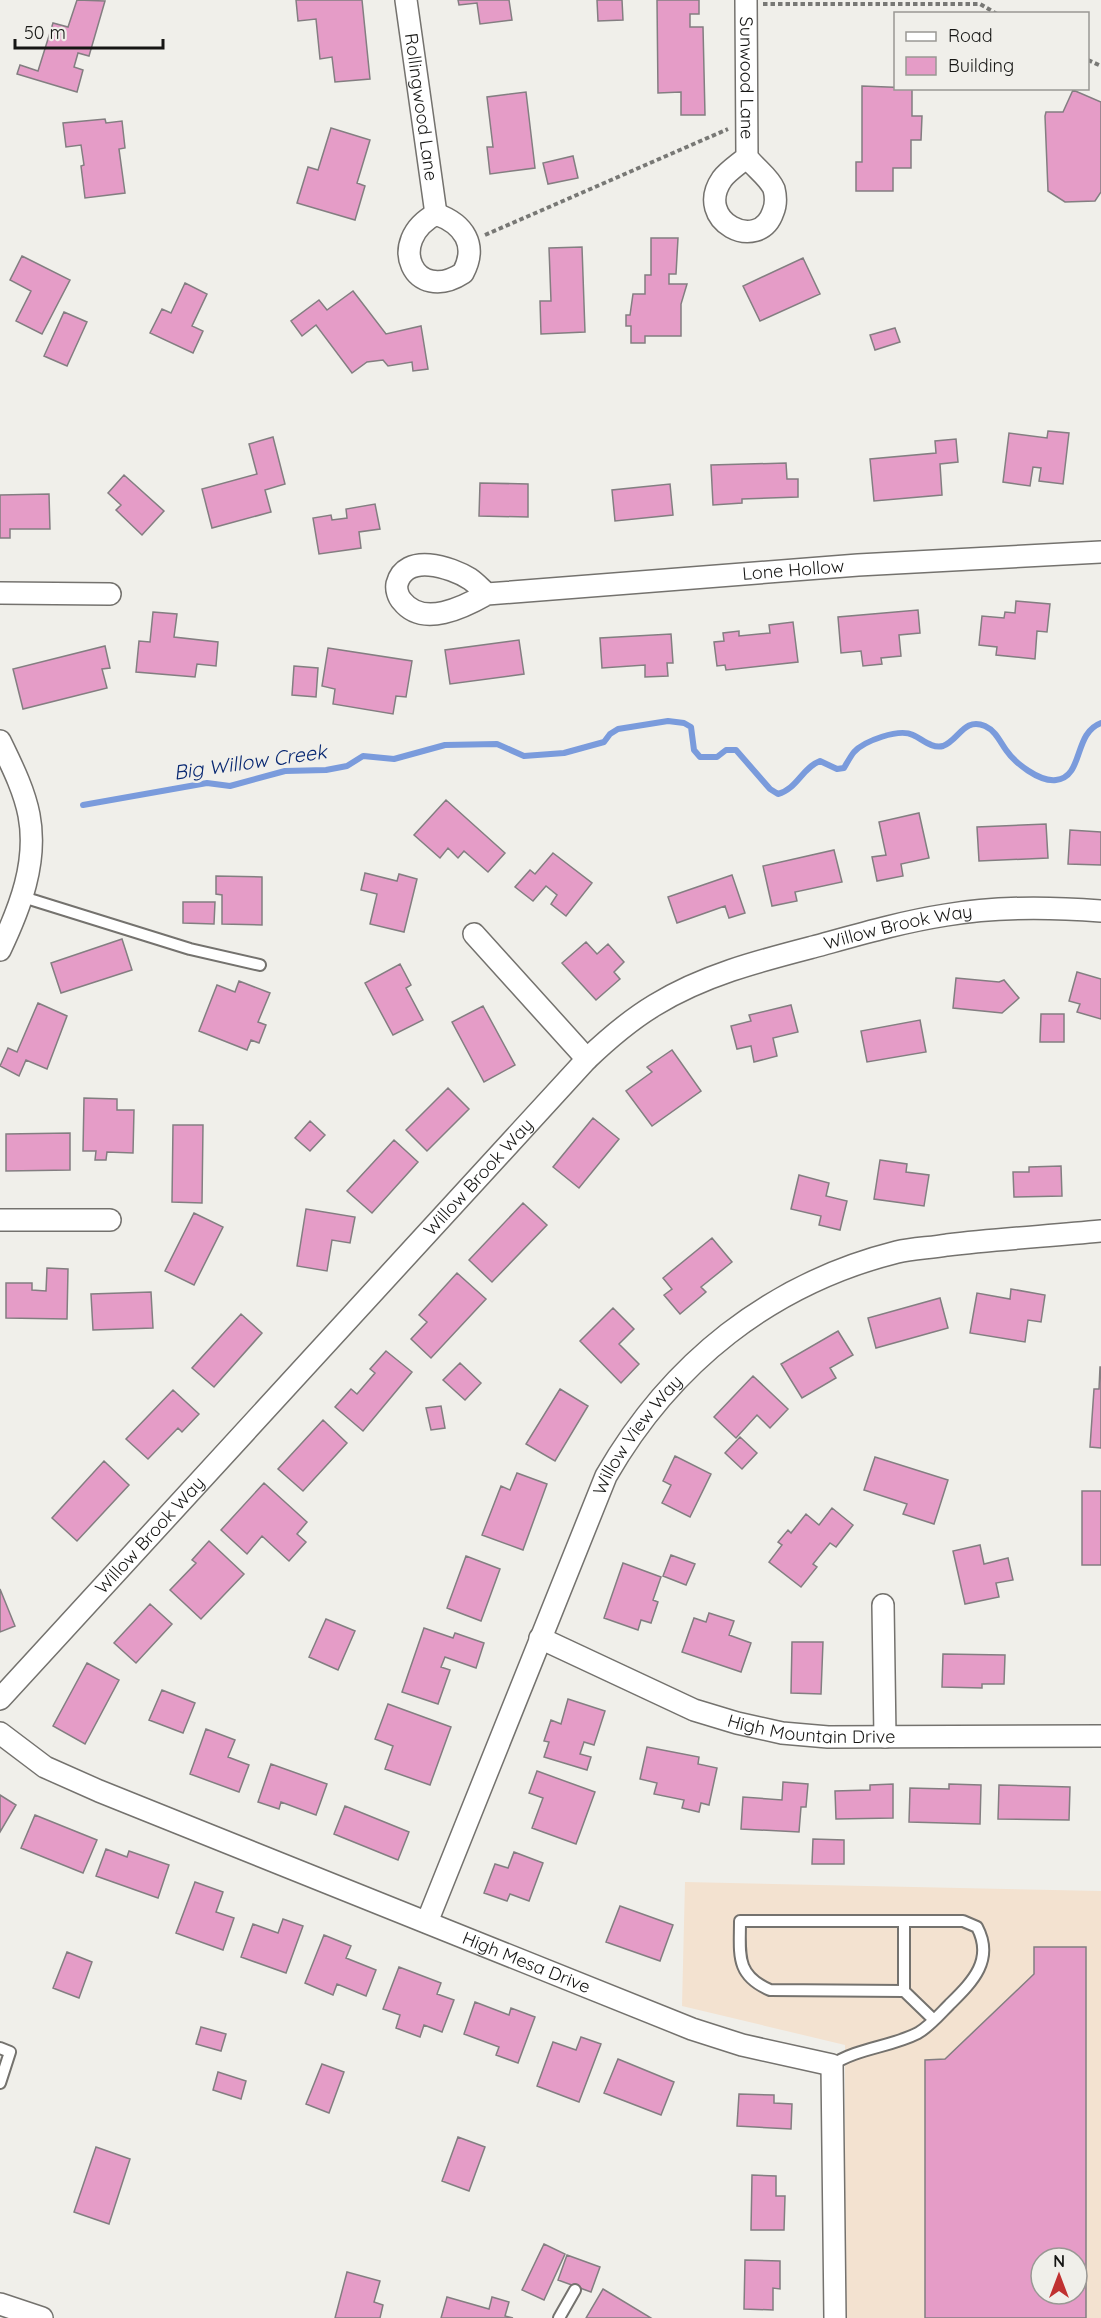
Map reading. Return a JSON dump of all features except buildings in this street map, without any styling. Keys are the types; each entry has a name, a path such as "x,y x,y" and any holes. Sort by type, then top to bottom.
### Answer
{"street":[{"name":"Rollingwood Lane","path":"406,0 436,214"},
{"name":"Sunwood Lane","path":"746,2 747,157"},
{"path":"436,214 458,225 469,244 468,263 463,273 443,283 433,283 418,274 409,257 412,237 425,220 436,214"},
{"name":"Lone Hollow","path":"487,594 858,565 1101,552"},
{"path":"0,593 110,594"},
{"path":"0,741 18,780 29,814 31,846 22,897 0,950"},
{"name":"Willow Brook Way","path":"0,1699 587,1059 619,1029 656,1004 699,983 747,964 891,926 947,914 1005,908 1064,908 1101,911"},
{"path":"474,934 587,1059"},
{"path":"0,1220 110,1220"},
{"name":"Willow View Way","path":"427,1922 606,1476 646,1415 685,1370 730,1331 780,1298 837,1272 898,1252 965,1243 1101,1231"},
{"path":"883,1605 885,1737"},
{"name":"High Mountain Drive","path":"540,1638 694,1710 782,1733 828,1737 1101,1736"},
{"name":"High Mesa Drive","path":"0,1733 45,1767 99,1791 692,2029 742,2045 832,2065"},
{"path":"832,2065 835,2318"},
{"path":"0,2304 42,2318"}],"lane":[{"path":"22,897 190,949 260,965"},
{"path":"832,2065 917,2033 934,2020 971,1984 978,1973 984,1939 977,1927 963,1922 740,1921 742,1967 757,1984 770,1990 904,1990 934,2020"},
{"path":"904,1921 904,1990"},
{"path":"0,2048 10,2052 0,2083"},
{"path":"559,2318 574,2290"}],"path":[{"path":"746,2 980,4 994,12"},
{"path":"469,244 746,120"}],"shaded area":[{"path":"685,1882 1101,1891 1101,2318 845,2318 845,2045 682,2006"}],"waterway":[{"name":"Big Willow Creek","path":"83,805 207,783 230,786 285,771 326,770 347,766 363,756 394,759 445,745 497,744 524,756 564,753 604,742 618,729 668,721 684,723 691,727 694,750 700,757 717,757 726,750 736,750 770,789 778,794 790,788 809,768 820,761 837,769 844,768 859,748 873,740 891,734 907,733 939,747 949,743 972,724 985,726 992,731 1010,755 1028,771 1042,778 1056,780 1065,777 1071,771 1086,736 1092,728 1101,723"}]}
